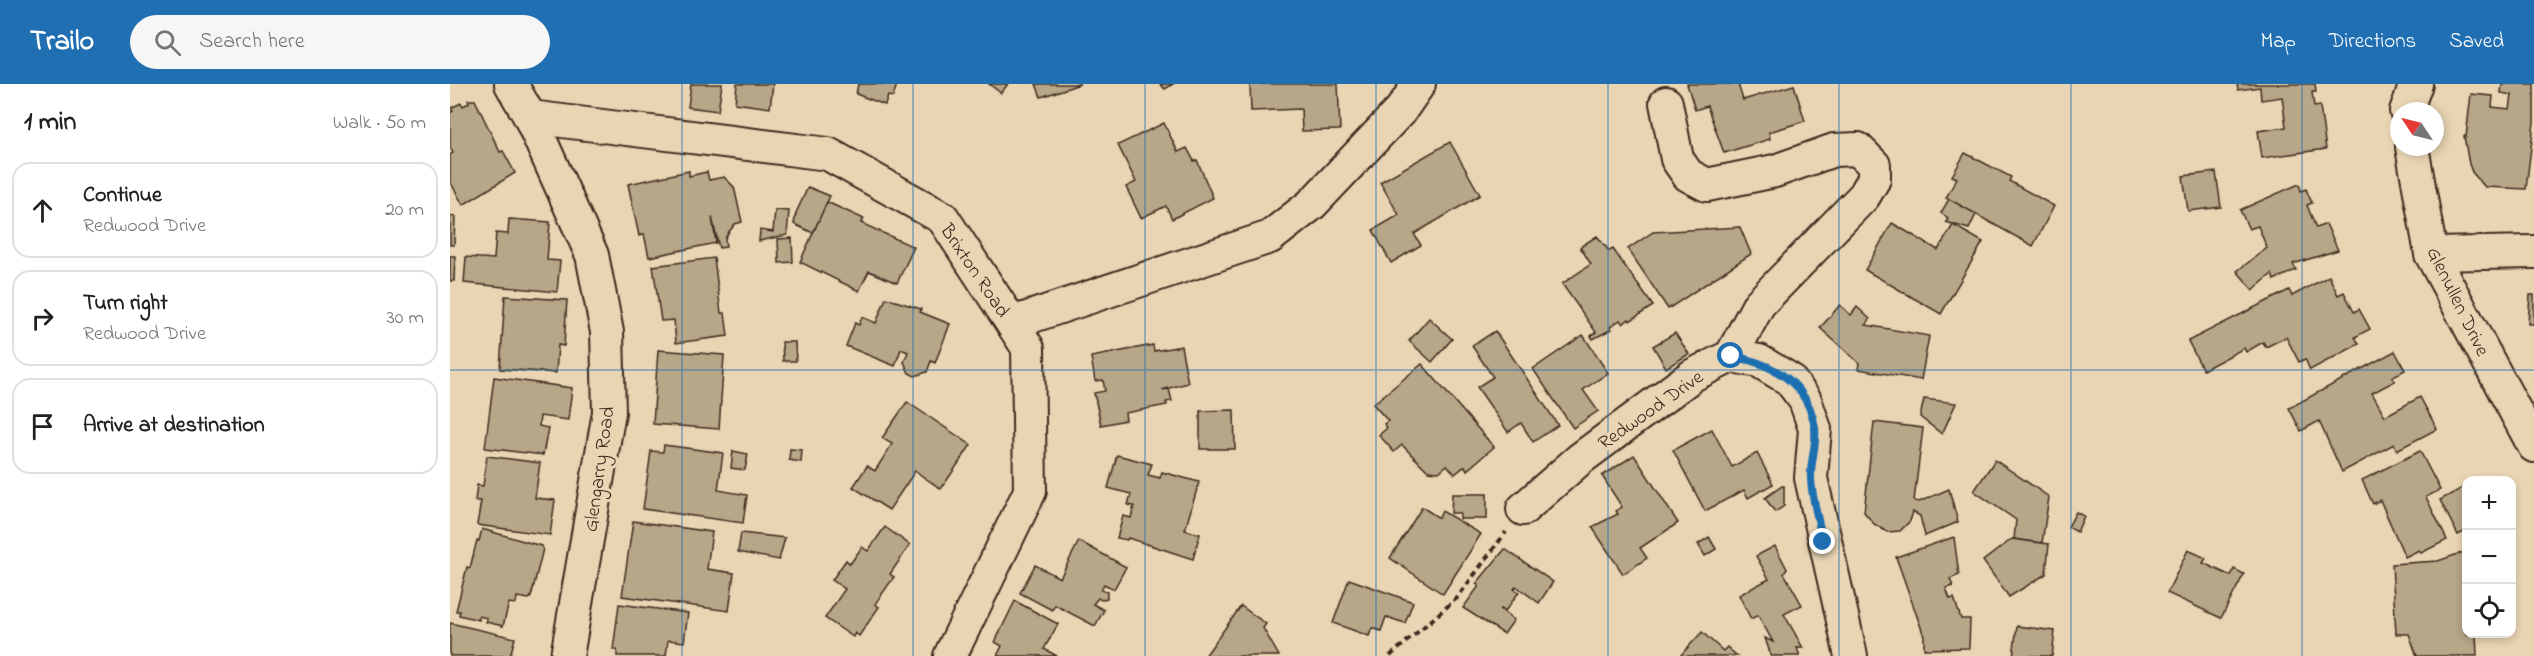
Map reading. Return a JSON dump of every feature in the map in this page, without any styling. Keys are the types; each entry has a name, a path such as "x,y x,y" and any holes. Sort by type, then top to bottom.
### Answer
{"street":[{"name":"Glengarry Road","path":"511,84 530,117 592,255 607,332 609,412 567,656"},
{"path":"1012,323 1270,237 1312,204 1401,110 1419,84"},
{"path":"2409,102 2416,84"},
{"path":"1666,103 1677,159 1688,175 1707,185 1775,171 1834,150 1858,149 1874,165 1874,179 1864,196 1759,304 1731,356 1759,361 1790,379 1805,400 1815,429 1811,478 1851,656"},
{"name":"Brixton Road","path":"530,117 828,154 943,218 1028,348 1030,491 950,656"},
{"name":"Glenullen Drive","path":"2414,156 2431,254 2534,446"},
{"path":"2431,254 2534,252"},
{"name":"Redwood Drive","path":"1523,509 1580,459 1694,375 1731,356"}],"path":[{"path":"1390,656 1457,598 1523,509"}],"building":[{"path":"691,84 722,84 718,111 688,107"},
{"path":"737,84 773,84 770,108 735,103"},
{"path":"858,84 897,84 893,97 888,96 885,105 856,94"},
{"path":"989,84 1008,84 1001,93"},
{"path":"1036,84 1080,84 1041,97"},
{"path":"1160,84 1173,84 1165,89"},
{"path":"1250,84 1338,84 1340,130 1302,131 1301,109 1251,111"},
{"path":"1687,84 1738,84 1743,100 1794,85 1805,121 1769,132 1770,139 1724,153 1707,106 1695,110"},
{"path":"2237,84 2315,84 2316,92 2312,92 2314,107 2320,106 2326,149 2262,158 2258,131 2286,127 2282,97 2261,100 2260,87 2238,90"},
{"path":"2502,84 2534,84 2534,122 2526,189 2485,187 2472,172 2469,164 2464,136 2466,137 2471,94 2493,96 2492,107 2510,109 2512,95 2501,93"},
{"path":"468,100 475,100 500,152 503,151 515,173 463,205 450,181 450,155 453,153 450,147 450,113 453,111 451,108 461,103 463,106 469,103"},
{"path":"1164,123 1178,152 1187,148 1194,161 1197,160 1213,198 1172,219 1166,206 1141,218 1126,187 1136,182 1118,145"},
{"path":"1450,142 1480,195 1414,234 1421,245 1391,263 1373,230 1399,215 1380,182"},
{"path":"1965,153 2011,177 2009,181 2054,206 2033,246 1946,198 1957,178 1952,176"},
{"path":"689,171 689,176 707,172 709,180 724,177 734,187 742,222 735,224 728,233 725,239 726,247 719,248 712,217 716,243 649,257 644,234 639,236 628,184"},
{"path":"2216,172 2221,207 2188,211 2183,176"},
{"path":"2299,184 2301,191 2306,189 2312,203 2307,205 2316,228 2326,224 2338,250 2293,264 2296,270 2274,280 2272,274 2253,290 2237,271 2267,248 2258,226 2249,229 2240,210"},
{"path":"808,187 830,196 813,233 794,224 796,213"},
{"path":"1949,199 1976,214 1969,229 1946,222 1948,218 1941,213"},
{"path":"827,202 864,219 861,223 914,247 897,283 869,271 859,291 800,262"},
{"path":"775,210 789,211 787,235 759,241 760,230 773,232"},
{"path":"450,216 455,217 454,245 450,245"},
{"path":"509,219 550,222 547,260 560,261 557,292 464,283 466,257 494,259 496,233 508,234"},
{"path":"1892,223 1938,250 1953,225 1983,242 1941,314 1865,270"},
{"path":"1740,227 1751,254 1668,309 1628,249 1653,232"},
{"path":"1597,236 1609,251 1613,249 1653,306 1623,324 1620,320 1610,327 1612,329 1593,339 1591,336 1596,332 1562,284 1591,264 1580,247"},
{"path":"792,238 793,262 779,263 778,239"},
{"path":"450,256 455,256 454,281 450,281"},
{"path":"714,258 721,313 725,313 728,336 676,343 674,320 661,321 653,266"},
{"path":"2329,276 2338,295 2344,292 2354,312 2359,309 2370,329 2355,337 2359,344 2310,370 2305,359 2299,362 2286,337 2266,347 2263,342 2246,352 2244,348 2203,370 2188,341 2289,290 2292,296"},
{"path":"2530,295 2534,295 2534,324 2528,324"},
{"path":"505,296 567,300 564,346 558,345 556,373 500,369"},
{"path":"886,298 921,309 920,312 950,324 935,363 931,361 927,372 915,376 909,373 904,362 908,352 901,349 895,366 846,346 855,323 859,325 862,317 876,323"},
{"path":"1840,305 1851,315 1857,307 1870,319 1866,325 1929,336 1921,380 1858,369 1859,363 1820,328"},
{"path":"1429,318 1452,339 1432,362 1409,341"},
{"path":"1495,331 1558,425 1533,442 1521,423 1508,432 1477,387 1493,377 1472,346"},
{"path":"1675,333 1689,354 1666,368 1653,346"},
{"path":"1583,335 1608,373 1583,390 1598,411 1573,428 1533,369"},
{"path":"782,342 795,342 796,361 783,361"},
{"path":"1153,345 1154,351 1181,346 1188,383 1162,390 1169,389 1172,401 1166,402 1167,405 1125,413 1126,420 1101,425 1094,393 1105,391 1103,380 1095,381 1091,357"},
{"path":"658,350 724,355 719,429 653,424"},
{"path":"2395,351 2405,370 2392,377 2395,381 2372,393 2385,416 2420,397 2437,429 2397,450 2394,444 2342,472 2319,421 2301,431 2289,408"},
{"path":"1422,364 1494,447 1467,470 1465,466 1455,474 1447,465 1439,472 1428,471 1402,445 1394,452 1379,435 1387,428 1384,424 1388,421 1373,404"},
{"path":"494,377 572,388 568,420 540,416 539,426 548,428 543,455 485,448"},
{"path":"1924,399 1956,403 1942,434 1920,417"},
{"path":"907,402 971,445 941,489 915,471 889,510 853,487 867,466 875,471 892,444 882,438"},
{"path":"1234,410 1235,449 1200,449 1200,411"},
{"path":"1874,422 1923,428 1914,501 1919,502 1949,489 1958,522 1925,536 1920,516 1913,512 1910,521 1900,531 1887,532 1874,524 1864,512"},
{"path":"1712,429 1732,467 1757,453 1773,484 1748,498 1744,490 1705,511 1673,450"},
{"path":"664,445 723,453 718,490 747,495 743,523 643,509 651,451 663,452"},
{"path":"790,449 802,450 801,462 789,460"},
{"path":"733,451 748,454 745,470 731,468"},
{"path":"2420,451 2440,490 2426,497 2447,540 2421,553 2419,550 2405,557 2380,500 2373,504 2362,480"},
{"path":"1117,455 1152,464 1148,475 1160,478 1162,472 1199,482 1185,530 1200,534 1193,559 1128,538 1127,540 1117,538 1123,516 1131,518 1134,506 1128,505 1131,494 1108,488"},
{"path":"1634,455 1678,523 1640,548 1647,558 1623,574 1592,527 1618,514 1616,511 1622,507 1602,476"},
{"path":"487,456 540,463 535,498 555,500 550,535 477,525 481,501 475,501 477,485 483,486"},
{"path":"1995,460 2049,497 2042,543 2014,539 2016,520 1974,491"},
{"path":"1784,486 1784,506 1775,512 1765,498"},
{"path":"2462,488 2462,533 2458,535 2440,500"},
{"path":"1452,494 1487,494 1487,519 1460,519 1460,513 1451,513"},
{"path":"1422,507 1439,518 1442,511 1481,534 1443,594 1390,558"},
{"path":"2076,512 2084,516 2077,532 2068,527"},
{"path":"633,521 712,532 707,569 734,573 729,611 622,596"},
{"path":"885,527 910,545 890,574 894,577 875,604 879,607 859,636 855,633 853,637 825,618 845,589 832,580 846,560 850,564 862,547 868,551"},
{"path":"482,529 541,546 543,549 531,597 529,599 517,597 516,604 509,603 503,626 486,622 487,618 479,616 479,620 459,615 460,611 456,611 467,567 470,568"},
{"path":"741,533 785,538 779,560 738,552"},
{"path":"1709,537 1716,549 1705,556 1698,544"},
{"path":"1954,537 1959,575 1950,579 1953,586 1946,588 1950,599 1954,598 1961,619 1970,619 1969,648 1924,649 1924,636 1896,557"},
{"path":"2012,539 2049,544 2046,574 2009,597 1983,561"},
{"path":"1079,541 1126,567 1114,589 1104,584 1101,590 1107,592 1107,598 1101,600 1098,598 1093,604 1104,610 1095,626 1055,605 1052,610 1020,593 1035,565 1060,578"},
{"path":"1775,546 1787,569 1784,573 1802,605 1784,614 1803,648 1797,648 1800,656 1771,656 1765,638 1773,642 1758,615 1751,619 1739,595 1769,579 1756,556"},
{"path":"1505,549 1553,582 1539,603 1516,586 1514,589 1519,592 1506,610 1500,609 1514,620 1504,634 1463,608 1479,586 1476,584"},
{"path":"2188,550 2206,558 2203,563 2231,576 2234,569 2244,574 2221,618 2167,593"},
{"path":"2462,552 2462,638 2476,638 2477,656 2417,656 2409,634 2396,634 2392,564 2438,561"},
{"path":"1349,579 1413,602 1405,623 1386,617 1381,631 1372,628 1369,636 1333,623"},
{"path":"1015,601 1058,624 1044,649 1057,656 997,656 1002,646 995,642"},
{"path":"619,604 688,613 684,642 668,640 666,656 617,656 617,650 613,650"},
{"path":"1241,606 1266,624 1263,628 1279,656 1205,656"},
{"path":"450,623 515,638 510,656 450,656"},
{"path":"2017,626 2055,631 2052,656 2013,656"},
{"path":"1702,632 1723,651 1727,647 1737,656 1680,656"}],"route":[{"path":"1731,356 1759,361 1790,379 1805,400 1815,429 1811,478 1823,542"}]}
